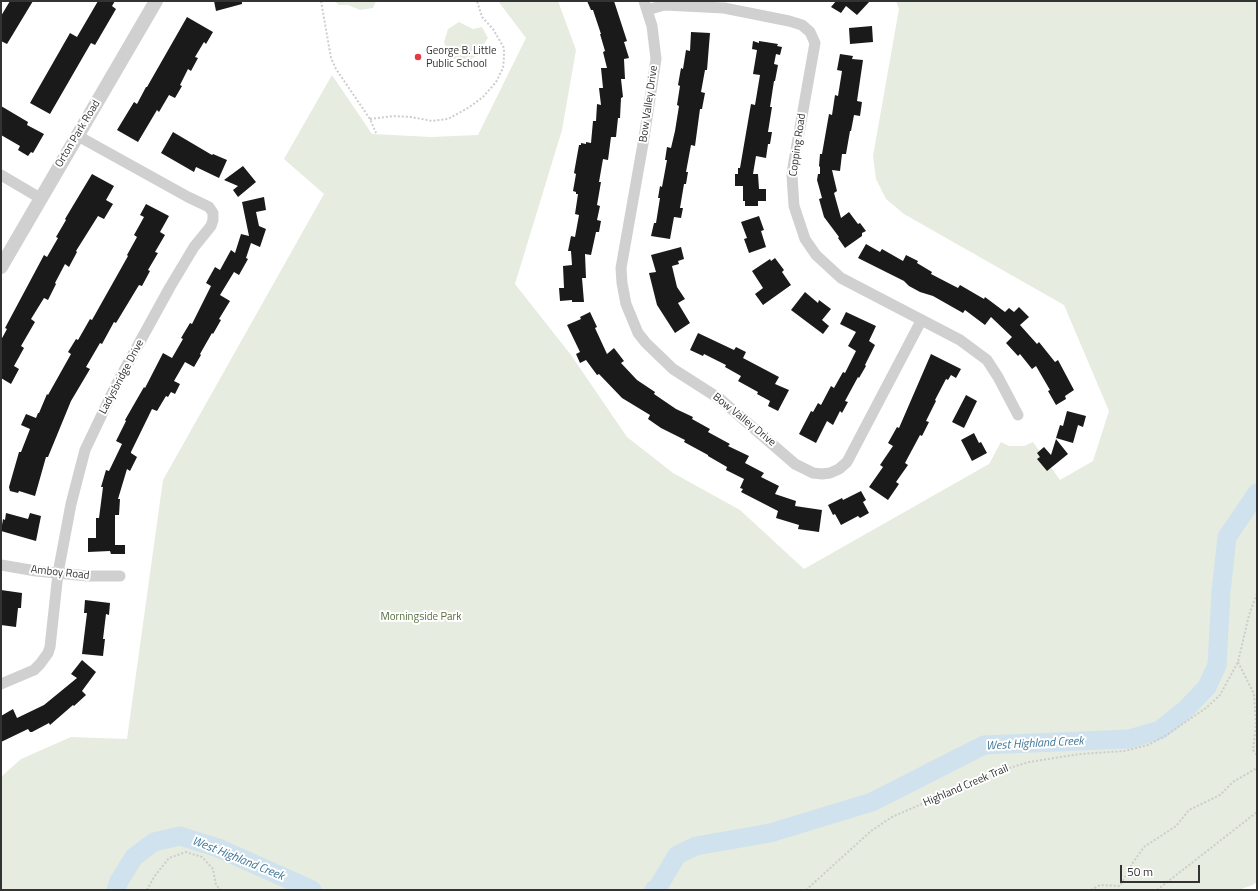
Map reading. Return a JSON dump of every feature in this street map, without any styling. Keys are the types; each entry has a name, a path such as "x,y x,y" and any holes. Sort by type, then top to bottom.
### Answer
{"street":[{"name":"Orton Park Road","path":"1,267 156,1"},
{"name":"Bow Valley Drive","path":"646,5 652,26 656,59 644,138 621,268 626,304 638,333 646,343 672,369 720,399 795,464 813,473 822,474 830,473 839,469 847,462 921,321"},
{"name":"Copping Road","path":"646,5 724,8 789,21 802,25 810,32 816,43 793,166 794,206 806,239 816,255 841,278 960,340 988,360 1018,415"},
{"name":"Ladysbridge Drive","path":"1,684 34,670 48,654 58,573 71,504 85,450 115,387 170,287 194,247 211,226 213,213 205,204 188,197 78,136"},
{"path":"1,175 40,198"},
{"name":"Amboy Road","path":"1,565 36,571 88,576 120,576"}],"path":[{"path":"321,1 331,58 336,69 370,119 376,133"},
{"path":"370,119 393,116 411,117 432,121 448,119 468,108 483,97 496,82 503,68 504,48 492,29 482,17 477,1"},
{"name":"Highland Creek Trail","path":"806,890 871,831 892,817 992,772 1029,762 1080,754 1124,751 1148,745 1163,738 1206,708 1217,698 1238,662 1249,614 1257,594"},
{"path":"1238,662 1254,694 1256,725 1253,750 1257,756"},
{"path":"1091,890 1100,885 1120,886 1132,864 1144,847 1176,826 1189,810 1220,795 1232,782 1257,768"},
{"path":"1157,890 1257,812"},
{"path":"148,890 154,877 169,858 186,852 202,857 206,861 213,869 216,885 220,890"}],"green space":[{"path":"334,1 376,1 373,8 360,10 348,5 339,5"},
{"name":"Morningside Park","path":"498,1 558,1 576,50 562,130 515,284 571,355 627,437 673,473 740,510 804,569 989,464 1001,442 1009,446 1024,446 1033,442 1060,480 1093,461 1109,411 1064,305 904,214 886,199 876,179 873,156 899,9 896,1 1257,1 1257,882 1253,885 1238,890 1,890 1,777 21,759 71,737 127,739 163,480 324,194 284,159 332,75 372,134 431,137 478,135 526,38"},
{"path":"459,22 473,29 482,27 488,38 477,55 469,61 459,62 448,55 444,42 448,29"}],"building":[{"path":"10,1 33,1 7,44 1,41 1,16"},
{"path":"98,1 115,1 112,6 116,9 95,45 91,43 50,114 30,103 70,33 77,37"},
{"path":"214,1 242,1 242,4 216,11"},
{"path":"587,1 614,1 627,41 624,42 629,58 624,59 625,79 621,79 623,97 621,98 620,118 618,118 616,137 611,137 608,160 603,159 599,182 601,182 597,205 600,206 597,220 601,221 599,232 596,232 591,255 585,254 586,278 582,278 584,302 572,302 572,300 560,301 559,288 564,288 563,266 572,265 571,251 568,251 571,236 575,237 579,215 575,214 578,194 573,191 576,174 574,173 579,145 581,145 581,143 586,144 586,142 591,143 593,121 596,121 597,104 601,105 599,88 603,88 601,68 607,68 601,34 593,10 591,10"},
{"path":"836,1 870,1 857,15 846,6 841,13 831,7"},
{"path":"187,17 213,32 206,44 204,42 195,57 198,58 191,71 188,69 180,85 182,86 175,98 169,95 159,112 157,110 138,142 117,130 134,102 137,104"},
{"path":"872,26 873,42 850,44 849,28"},
{"path":"691,32 710,33 707,70 705,70 701,92 705,93 702,109 700,109 695,146 691,145 686,172 688,172 686,184 684,184 680,208 683,208 681,218 674,217 670,239 651,236 654,223 656,223 660,198 658,198 660,186 662,187 667,160 665,160 667,147 671,148 675,131 679,106 677,105 680,86 678,85 681,68 683,69 686,50 690,51"},
{"path":"753,41 759,43 759,41 778,44 777,46 782,47 780,55 776,54 774,64 778,65 770,107 772,107 768,132 772,132 770,144 768,144 766,158 756,156 753,174 758,174 759,189 766,189 766,201 758,201 758,206 745,206 745,201 743,201 743,186 735,186 735,174 738,174 738,168 740,168 751,104 755,105 760,75 753,74 757,50 752,49"},
{"path":"840,54 853,56 852,59 863,60 857,101 862,102 860,116 854,115 846,154 842,154 840,171 832,170 837,191 834,193 841,218 849,212 858,224 860,223 866,231 862,233 862,236 845,248 838,238 839,237 824,217 819,199 822,198 817,180 818,174 820,174 820,154 822,154 829,114 832,115 835,95 838,96 842,71 837,70"},
{"path":"1,106 28,122 27,125 44,134 33,153 31,152 28,156 18,150 20,146 1,135"},
{"path":"173,132 212,155 213,154 227,160 219,178 196,167 194,172 161,153"},
{"path":"243,166 256,182 238,197 233,190 238,186 224,180"},
{"path":"92,174 114,186 106,200 113,204 104,219 98,216 76,251 77,252 69,267 65,264 48,300 44,298 31,319 35,322 21,346 24,348 14,366 19,369 11,384 1,378 1,340 7,329 5,328 44,255 47,257 58,238 56,237 66,220 65,219"},
{"path":"264,197 266,210 256,212 259,226 266,229 260,247 251,243 246,258 248,259 239,275 234,272 220,295 230,301 219,319 221,320 200,354 201,355 194,367 185,362 174,381 180,384 175,394 171,392 168,397 166,396 157,411 152,409 131,452 137,457 130,471 127,469 118,499 120,499 119,515 115,515 115,545 125,545 125,554 111,554 110,551 88,552 88,538 96,538 96,518 99,518 103,487 101,487 106,470 109,471 122,444 116,441 126,421 125,420 144,387 145,388 163,353 172,358 183,339 181,338 190,323 192,324 211,286 206,283 215,267 220,270 231,250 235,253 241,234 249,236 242,202"},
{"path":"146,204 169,216 160,232 165,235 155,252 158,253 148,270 150,271 142,286 139,285 116,323 114,322 102,344 100,343 86,367 90,369 71,401 48,457 46,457 35,496 19,491 18,493 10,491 9,487 19,452 21,452 30,429 21,425 26,414 36,418 39,413 47,394 48,395 71,354 68,352 76,339 78,340 90,319 92,320 128,256 127,255 137,237 134,235 144,217 140,215"},
{"path":"759,216 764,230 761,231 766,247 749,253 744,239 747,238 741,222"},
{"path":"866,244 880,252 882,249 903,261 906,255 918,261 917,263 932,272 931,274 958,288 960,285 984,299 985,297 1005,312 1009,308 1014,312 1019,307 1029,317 1020,325 1037,344 1039,342 1055,362 1058,360 1074,390 1065,396 1066,399 1056,405 1048,391 1050,390 1036,366 1032,369 1020,354 1018,356 1006,343 1012,337 991,317 985,325 965,310 963,313 933,296 920,292 909,286 904,281 858,258"},
{"path":"681,247 684,259 678,261 679,264 672,266 677,287 685,299 678,303 690,323 675,333 657,305 649,273 656,272 651,255"},
{"path":"775,258 784,270 782,272 791,285 763,305 755,294 763,288 752,271 770,259 771,261"},
{"path":"805,292 818,303 819,300 831,309 822,320 829,326 823,334 791,310"},
{"path":"590,312 597,327 595,328 607,354 614,348 624,361 621,363 637,380 655,392 654,394 676,409 693,417 692,419 710,429 708,432 730,444 728,446 749,456 745,463 764,473 761,477 779,486 775,494 796,501 795,506 822,510 819,532 798,529 799,525 776,518 778,511 741,492 743,489 740,488 744,479 726,470 727,467 684,442 685,440 661,428 648,419 650,415 622,398 599,374 597,375 586,360 580,363 576,354 580,352 567,325 581,319 580,317"},
{"path":"846,312 876,326 869,341 875,345 865,365 866,366 859,378 858,377 845,401 848,402 842,413 840,411 833,425 827,421 816,443 799,434 811,411 813,412 818,403 821,405 831,386 834,388 843,372 845,373 856,351 848,346 856,332 840,324"},
{"path":"698,333 734,350 736,347 746,352 743,358 779,377 775,384 789,390 778,411 768,406 770,401 757,394 758,392 738,381 741,376 725,367 726,365 704,354 703,356 690,350"},
{"path":"931,354 961,369 956,378 951,375 948,380 946,379 926,421 929,422 905,463 908,465 896,482 899,484 888,500 869,487 883,467 880,465 893,446 888,443 897,427 899,428"},
{"path":"966,395 977,401 964,428 952,422"},
{"path":"1067,411 1086,416 1083,427 1078,425 1073,443 1056,438 1060,425 1063,426"},
{"path":"974,433 979,443 981,442 987,453 972,461 961,440"},
{"path":"1056,439 1068,454 1047,471 1037,459 1040,457 1037,453 1044,447 1051,455"},
{"path":"861,491 866,500 863,502 869,513 860,518 858,516 841,525 835,514 833,515 828,505 842,498 843,500"},
{"path":"6,513 28,519 30,513 41,516 36,541 1,531 3,519 5,520"},
{"path":"1,590 22,593 21,608 18,608 16,627 1,625"},
{"path":"85,600 110,603 109,615 106,614 103,639 105,639 103,656 82,654 87,613 84,613"},
{"path":"82,660 96,672 82,691 86,695 50,725 49,723 32,732 28,729 1,742 1,716 13,709 17,718 44,705 77,678 71,674"}],"waterway":[{"name":"West Highland Creek","path":"654,890 658,887 677,855 696,846 770,833 872,802 984,745 1129,739 1160,730 1185,710 1207,687 1217,665 1221,592 1227,537 1257,493"},
{"name":"West Highland Creek","path":"116,890 119,881 134,857 154,842 180,836 218,848 312,890"}],"place":[{"name":"George B. Little Public School","path":"418,57"}]}
